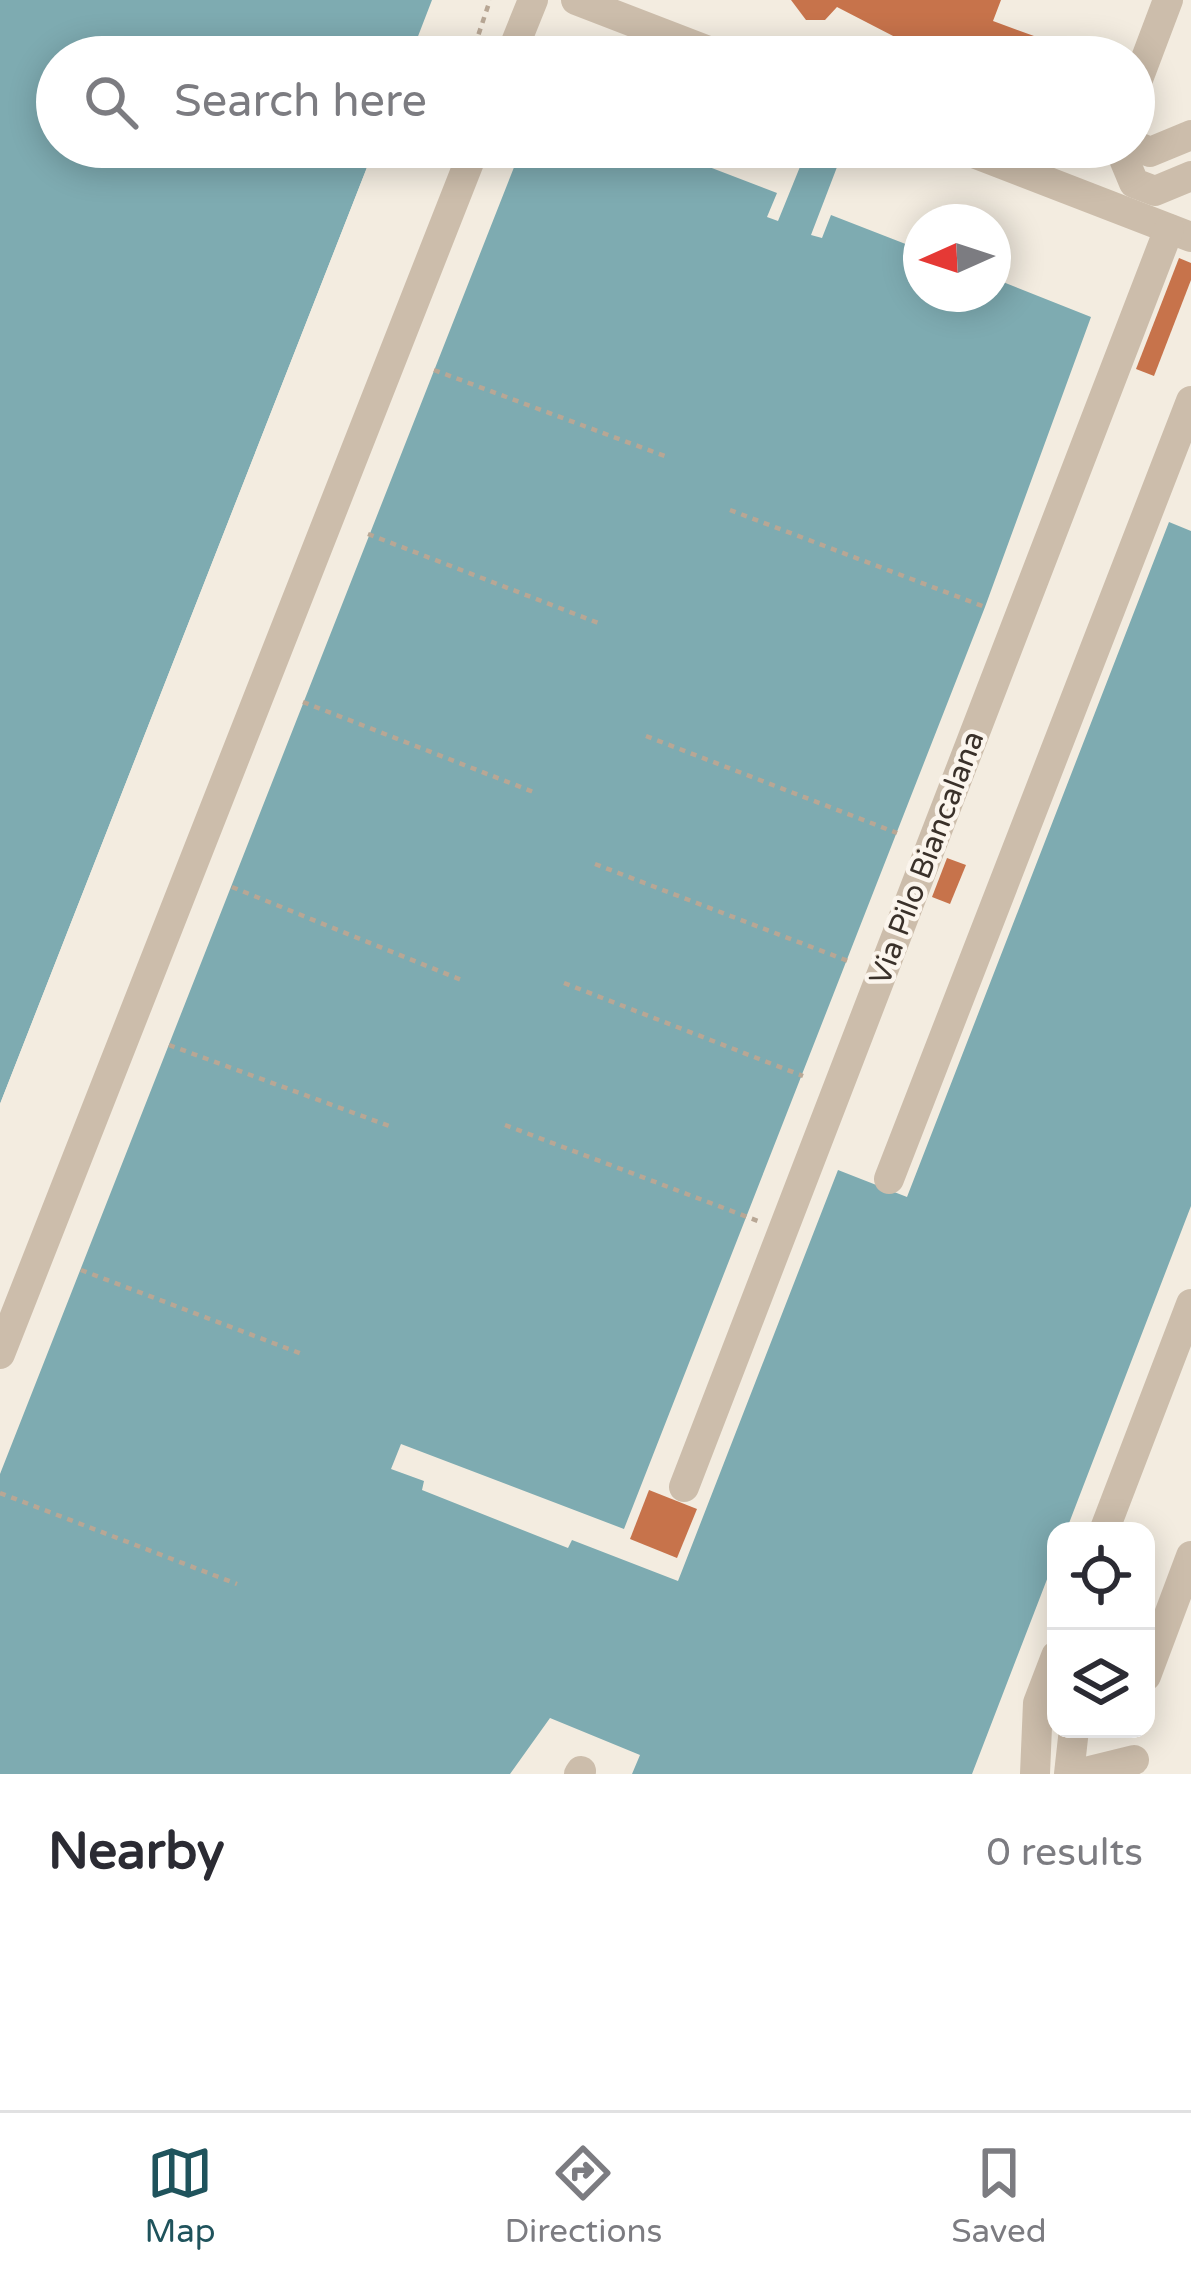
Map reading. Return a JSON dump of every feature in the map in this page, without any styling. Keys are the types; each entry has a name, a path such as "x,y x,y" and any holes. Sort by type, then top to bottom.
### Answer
{"street":[{"path":"518,36 533,0"},
{"path":"576,0 669,36"},
{"path":"1154,36 1168,0"},
{"path":"1155,150 1191,135"},
{"path":"0,1354 467,168"},
{"name":"Via Pilo Biancalana","path":"684,1487 1180,233 1012,168"},
{"path":"1128,168 1134,183 1155,191 1191,176"},
{"path":"889,1179 1191,401"},
{"path":"1107,1522 1191,1304"},
{"path":"1124,1478 1126,1522"},
{"path":"1155,1652 1191,1556"},
{"path":"1035,1774 1038,1703 1047,1680"},
{"path":"1074,1738 1073,1774 1136,1754"}],"path":[{"path":"478,36 490,0"},
{"path":"434,370 670,458"},
{"path":"730,510 985,607"},
{"path":"368,534 601,623"},
{"path":"303,702 536,793"},
{"path":"646,736 897,833"},
{"path":"595,864 848,961"},
{"path":"232,887 464,981"},
{"path":"563,983 803,1076"},
{"path":"170,1045 392,1127"},
{"path":"505,1125 763,1223"},
{"path":"81,1270 302,1354"},
{"path":"0,1493 238,1583"}],"water":[{"path":"0,0 432,0 418,36 36,36 36,168 367,168 0,1104"},
{"path":"514,168 712,168 777,193 767,217 778,221 799,168 837,168 811,235 822,238 831,215 903,243 903,312 1011,312 1011,285 1091,317 985,607 624,1529 401,1444 391,1469 424,1481 422,1490 568,1548 572,1540 678,1581 838,1170 907,1197 1169,522 1191,531 1191,1206 1069,1522 1047,1522 1047,1579 972,1774 632,1774 640,1755 550,1718 510,1774 0,1774 0,1474"}],"pier":[{"path":"367,168 372,168 0,1110"}],"building":[{"path":"791,0 1001,0 993,21 1034,36 893,36 837,7 825,20 806,20"},
{"path":"1179,258 1191,263 1191,280 1154,376 1136,369"},
{"path":"947,858 966,865 950,904 932,897"},
{"path":"649,1490 697,1509 677,1558 630,1539"}]}
